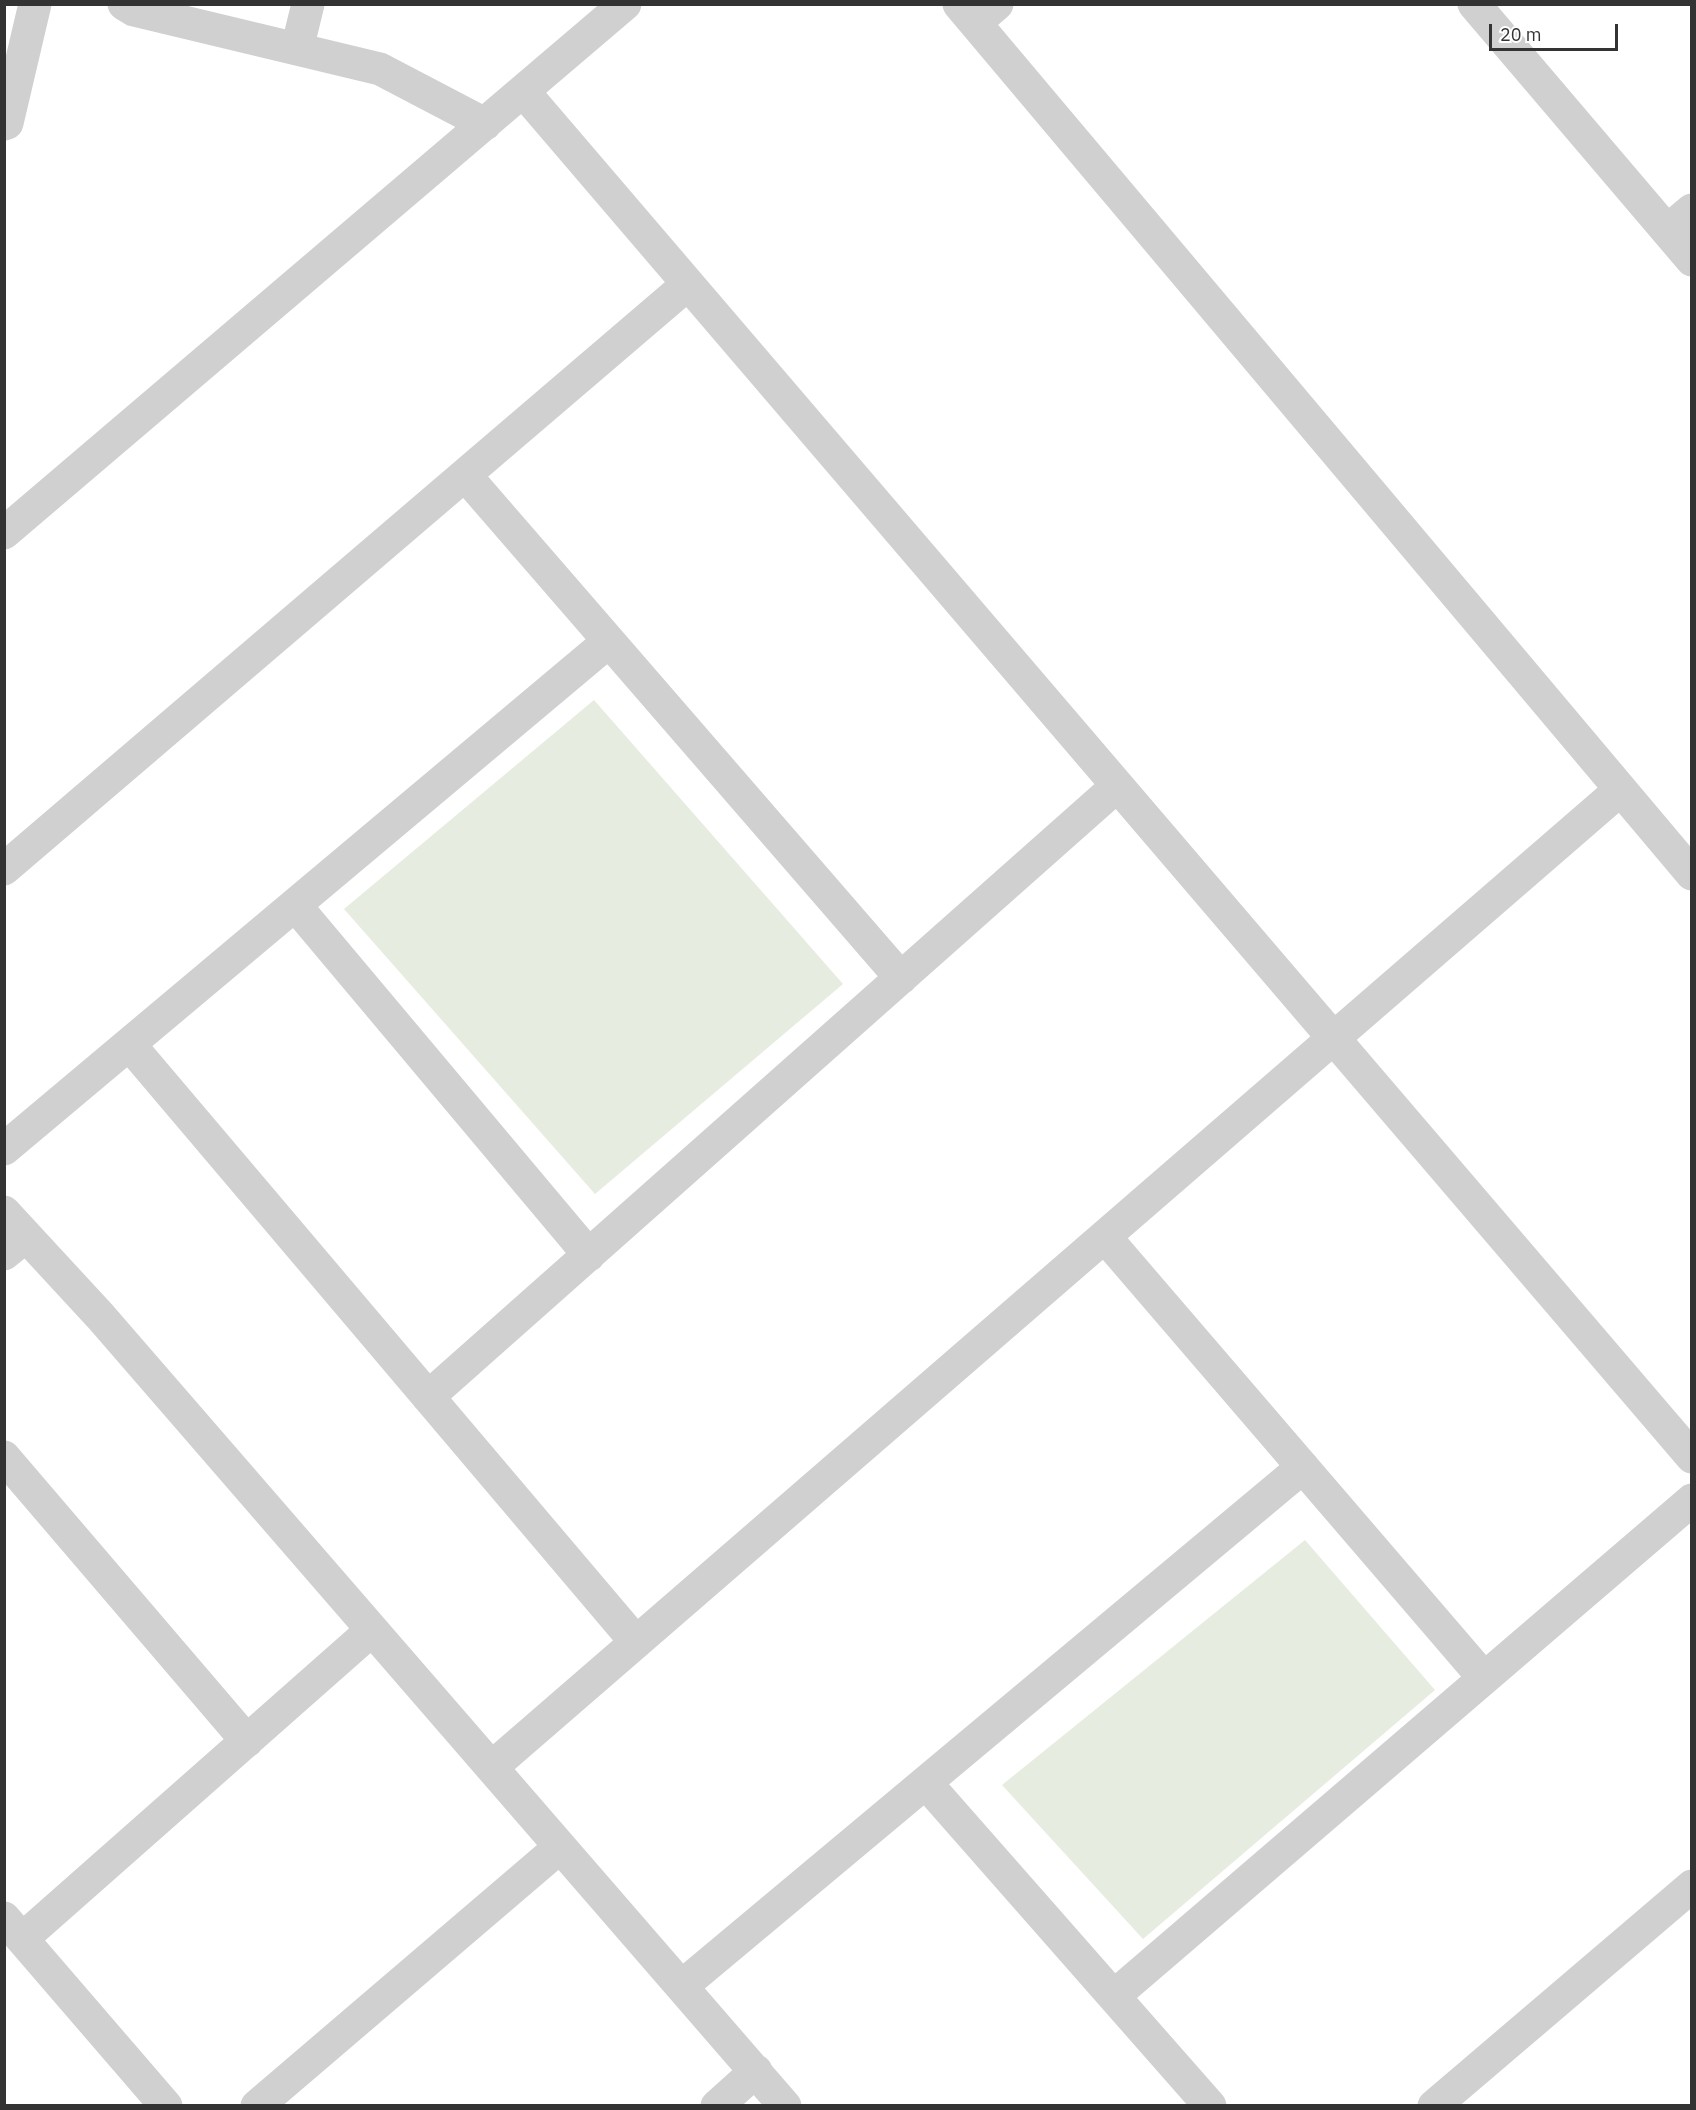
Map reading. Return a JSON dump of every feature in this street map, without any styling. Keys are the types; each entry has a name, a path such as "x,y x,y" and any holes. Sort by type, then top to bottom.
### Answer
{"street":[{"path":"4,124 7,123 35,4"},
{"path":"297,49 308,4"},
{"path":"4,533 625,4"},
{"path":"1474,4 1692,260"},
{"path":"131,6 380,69 485,124"},
{"path":"977,11 1620,790 1692,874"},
{"path":"524,91 1692,1457"},
{"path":"1667,231 1692,210"},
{"path":"4,869 688,284"},
{"path":"465,475 901,978"},
{"path":"4,1149 608,642"},
{"path":"428,1397 1117,786"},
{"path":"492,1767 1620,790"},
{"path":"295,905 589,1255"},
{"path":"129,1044 636,1642"},
{"path":"12,1234 109,1326 785,2106"},
{"path":"1104,1237 1484,1678"},
{"path":"4,1457 247,1741"},
{"path":"682,1986 1303,1467"},
{"path":"1114,1996 1692,1500"},
{"path":"166,2106 13,1928 247,1741 372,1630"},
{"path":"926,1783 1210,2106"},
{"path":"257,2106 560,1847"},
{"path":"1434,2106 1692,1886"},
{"path":"717,2106 756,2072"}],"shaded area":[{"path":"594,700 843,984 595,1194 344,909"},
{"path":"1305,1540 1435,1690 1143,1939 1002,1785"}]}
